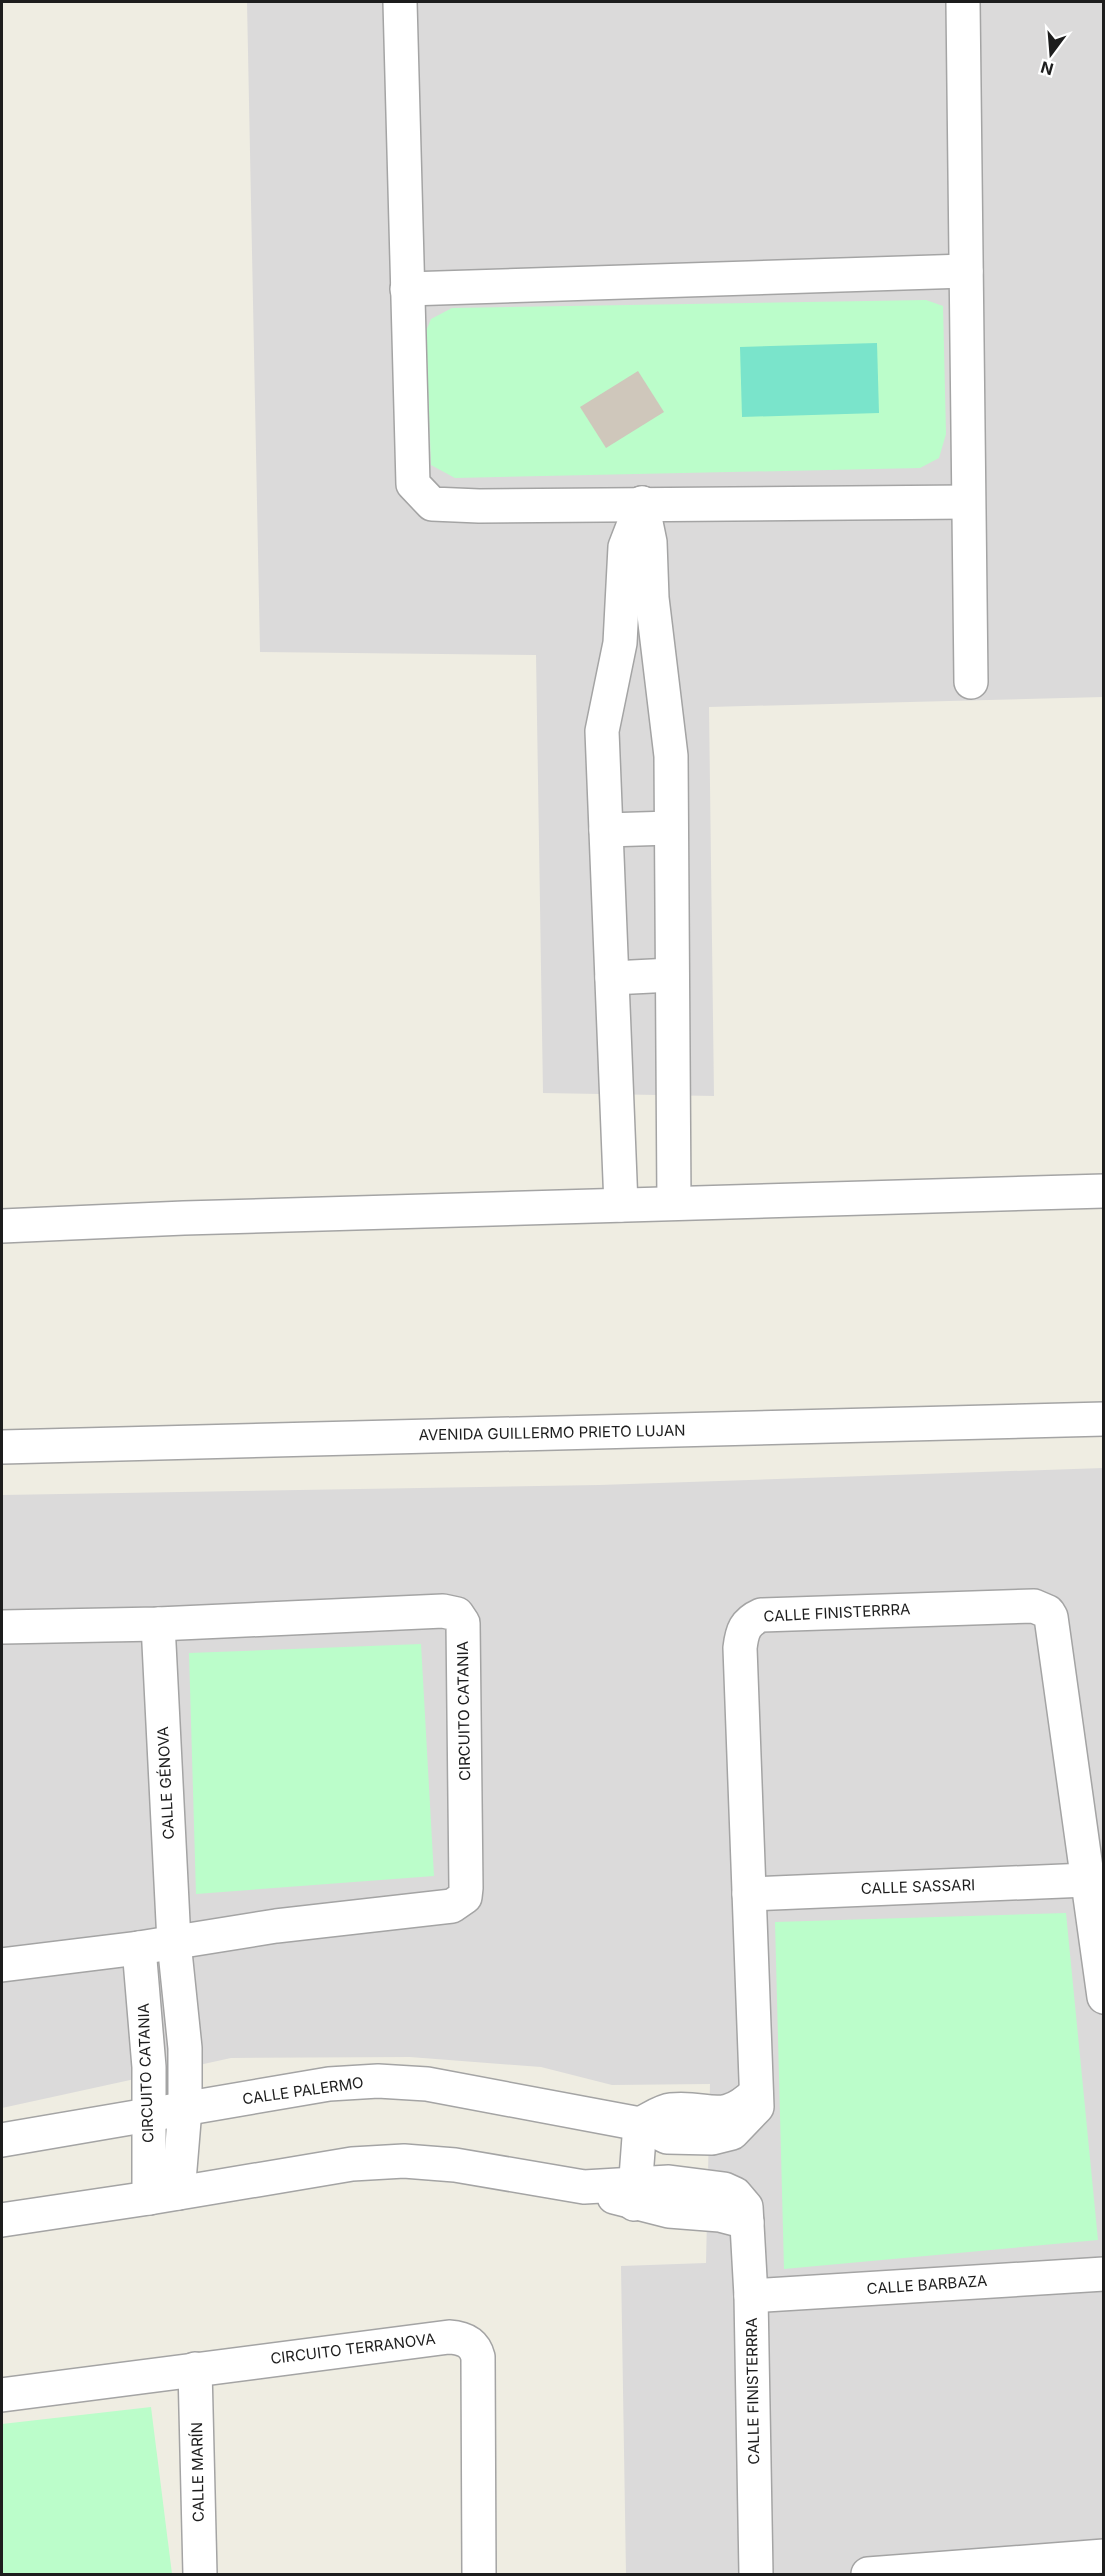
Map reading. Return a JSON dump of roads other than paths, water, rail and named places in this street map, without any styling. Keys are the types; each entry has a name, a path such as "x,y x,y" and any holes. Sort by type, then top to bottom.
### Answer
{"street":[{"path":"400,2 412,484 432,504 479,506 968,502"},
{"path":"963,2 971,682"},
{"path":"407,289 966,271"},
{"path":"642,503 650,542 652,598 671,756 674,1203"},
{"path":"621,1206 602,731 620,644 625,547 642,503"},
{"path":"606,830 672,828"},
{"path":"612,978 672,975"},
{"path":"2,1226 184,1218 1104,1191"},
{"name":"AVENIDA GUILLERMO PRIETO LUJAN","path":"2,1447 1104,1419"},
{"name":"CALLE FINISTERRRA","path":"741,2125 757,2107 740,1648 745,1625 750,1619 761,1615 1034,1606 1048,1612 1051,1617 1104,1997"},
{"name":"CIRCUITO CATANIA","path":"2,1627 158,1624 443,1611 457,1614 463,1623 465,1897 452,1906 276,1926 139,1948 2,1965"},
{"name":"CALLE GÉNOVA","path":"158,1624 174,1942"},
{"name":"CALLE SASSARI","path":"749,1894 1087,1880"},
{"path":"164,2196 185,2109 185,2048 174,1942"},
{"name":"CIRCUITO CATANIA","path":"139,1948 148,2057 149,2115 164,2196"},
{"name":"CALLE PALERMO","path":"2,2140 329,2084 378,2081 427,2084 459,2089 640,2124 667,2137 712,2138 732,2133 741,2125"},
{"path":"2,2220 164,2196 352,2164 404,2162 455,2166 635,2193 640,2124 669,2110 728,2113 741,2107 756,2093"},
{"name":"CALLE FINISTERRRA","path":"635,2193 669,2182 724,2189 742,2200 746,2215 752,2296 756,2574"},
{"name":"CALLE BARBAZA","path":"752,2296 1104,2274"},
{"name":"CIRCUITO TERRANOVA","path":"2,2395 449,2337 468,2341 475,2347 478,2357 479,2574"},
{"name":"CALLE MARÍN","path":"195,2369 200,2574"},
{"path":"868,2574 1104,2556"}]}
